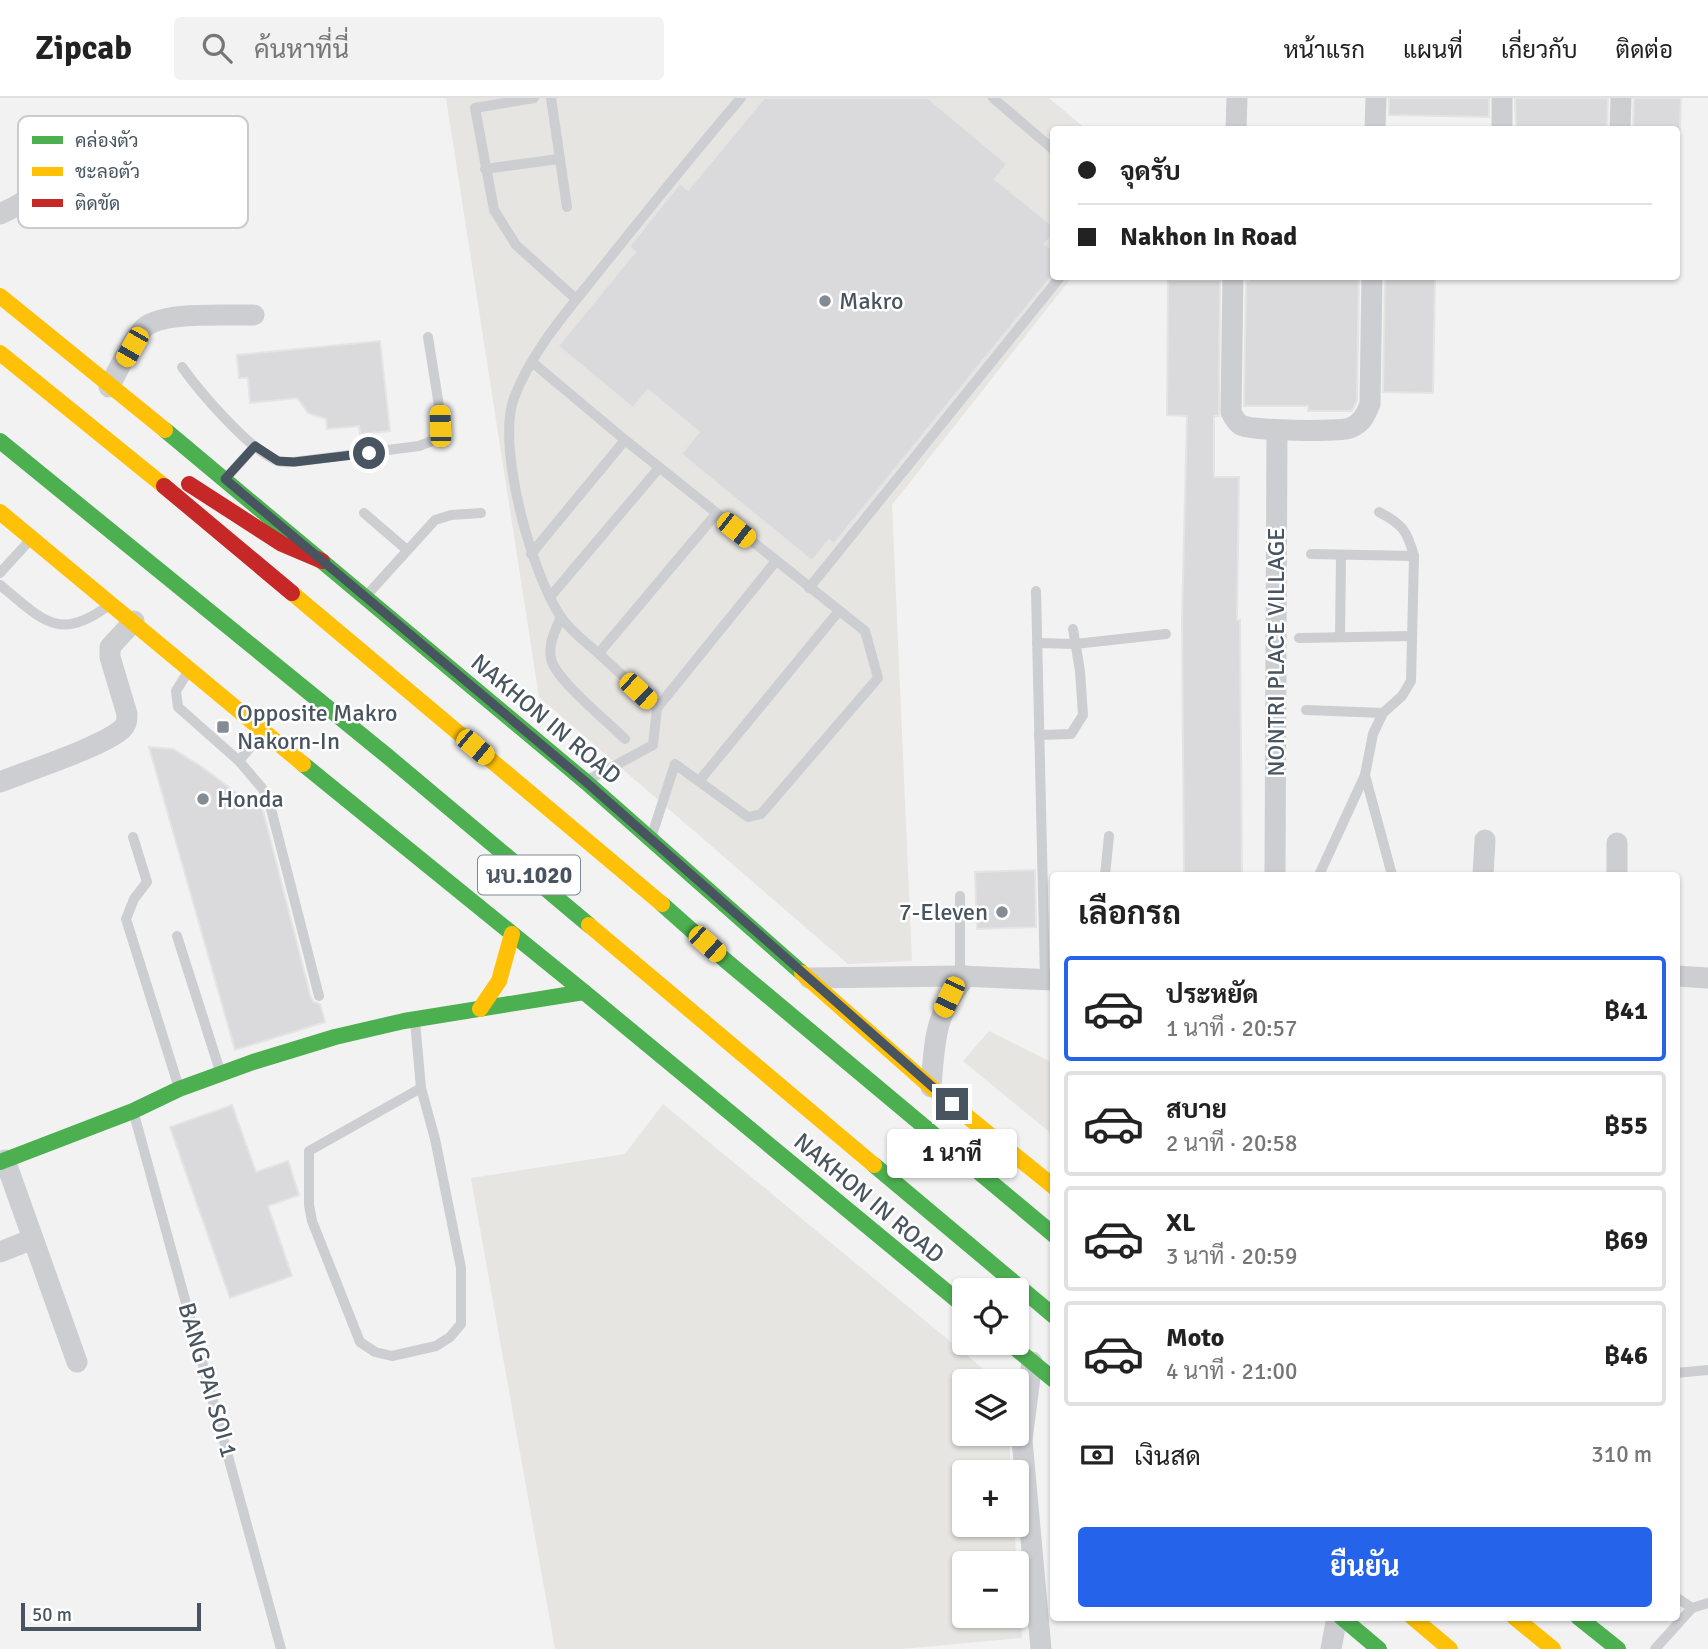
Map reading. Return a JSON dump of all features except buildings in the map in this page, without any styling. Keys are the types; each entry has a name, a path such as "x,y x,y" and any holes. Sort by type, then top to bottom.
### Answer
{"main road":[{"name":"NAKHON IN ROAD","path":"0,296 108,387 225,479 586,782 931,1087 1050,1184"},
{"name":"นบ.1020","path":"0,353 118,448 625,871 724,960 1050,1232"},
{"name":"NAKHON IN ROAD","path":"0,441 386,755 1050,1313"},
{"path":"118,448 175,475 282,544 322,561"},
{"name":"NAKHON IN ROAD","path":"0,512 952,1296"},
{"path":"480,1009 499,981 512,934"},
{"path":"2,1161 133,1111 179,1089 335,1037 415,1019 584,992"},
{"path":"1024,1355 1050,1377"},
{"path":"1344,1621 1379,1649"},
{"path":"1417,1621 1450,1649"},
{"path":"1519,1621 1553,1649"},
{"path":"1583,1621 1618,1649"}],"street":[{"path":"1236,126 1237,98"},
{"path":"1375,126 1376,98"},
{"path":"1502,98 1502,126"},
{"path":"1620,126 1621,98"},
{"path":"0,214 18,204"},
{"path":"1233,280 1231,412 1240,425 1255,430 1348,429 1364,419 1370,404 1372,280"},
{"path":"108,387 142,330 150,323 195,316 254,315"},
{"name":"NONTRI PLACE VILLAGE","path":"1275,872 1277,430"},
{"path":"0,782 98,743 127,723 127,714 110,657 110,647 134,621"},
{"path":"1483,872 1486,841"},
{"path":"1617,844 1617,872"},
{"path":"809,978 963,976 1049,980"},
{"path":"931,1087 934,1043 940,1017 963,976"},
{"path":"1680,976 1708,978"},
{"path":"2,1161 77,1362"},
{"path":"0,1252 33,1239"},
{"path":"1032,1362 1022,1440 1041,1649"},
{"path":"1331,1649 1343,1621"},
{"path":"1343,1621 1350,1649"}],"lane":[{"path":"534,98 475,103 485,169 494,210 504,228 516,245 576,299"},
{"path":"551,98 567,207"},
{"path":"657,708 576,634 561,617 550,597 531,554 519,509 509,444 509,415 514,398 532,362 576,299 662,190 741,98"},
{"path":"993,98 1050,147"},
{"path":"485,169 558,159"},
{"path":"809,587 1058,280"},
{"path":"181,367 214,407 255,446 278,461 294,462 419,446 432,441 440,426 428,337"},
{"path":"532,362 659,468 865,631 877,678 761,814 748,817 675,764 650,838"},
{"path":"531,554 625,440"},
{"path":"225,479 255,446"},
{"path":"550,597 659,468"},
{"path":"1320,872 1365,775 1373,734 1382,713 1402,696 1410,681 1413,556 1409,536 1397,521 1379,512"},
{"path":"364,513 407,550"},
{"path":"365,597 435,520 451,515 481,513"},
{"path":"599,653 716,514"},
{"path":"0,573 32,537"},
{"path":"1311,554 1413,556"},
{"path":"1339,637 1341,556"},
{"path":"586,782 653,745 657,708 776,561"},
{"path":"0,585 42,619 54,625 85,620 111,603"},
{"path":"1036,591 1039,735 1048,878 1049,980"},
{"path":"700,780 839,611"},
{"path":"561,617 550,643 551,661 562,678 625,739"},
{"path":"1039,735 1071,734 1083,715 1073,629"},
{"path":"1037,643 1075,644 1166,634"},
{"path":"1299,638 1412,636"},
{"path":"190,668 176,691 178,706 239,761 262,788 269,801 319,996"},
{"path":"1306,710 1382,713"},
{"path":"239,761 265,730"},
{"path":"1365,775 1391,872"},
{"path":"1105,872 1108,836"},
{"path":"133,837 147,882 134,899 126,919 179,1089"},
{"path":"960,896 963,976"},
{"path":"177,936 221,1074"},
{"path":"415,1019 421,1088 435,1139 461,1268 460,1324 450,1337 436,1346 392,1356 375,1352 360,1342 312,1221 309,1205 309,1151 421,1088"},
{"name":"BANG PAI SOI 1","path":"133,1111 281,1649"},
{"path":"1680,1373 1708,1370"},
{"path":"1680,1600 1692,1608"},
{"path":"1656,1649 1692,1608 1708,1603"}],"shaded area":[{"path":"446,98 1049,98 1082,126 1050,126 1050,280 1070,280 892,505 912,961 848,964 539,697"},
{"path":"989,1031 1050,1062 1050,1133 963,1061"},
{"path":"663,1104 952,1343 952,1355 967,1355 983,1369 952,1369 952,1446 1010,1446 1010,1460 952,1460 952,1537 1015,1537 1016,1551 952,1551 952,1628 1021,1628 1022,1638 902,1649 555,1649 471,1178 625,1154"}],"traffic: fast":[{"path":"165,430 586,782 802,973"},
{"path":"0,441 386,755 589,925"},
{"path":"303,764 952,1296"},
{"path":"662,904 725,960 1050,1232"},
{"path":"0,1162 133,1111 179,1089 253,1062 335,1037 404,1021 584,992"},
{"path":"874,1165 1050,1313"},
{"path":"1024,1355 1050,1377"},
{"path":"1346,1621 1379,1649"},
{"path":"1583,1621 1618,1649"}],"traffic: slow":[{"path":"0,296 165,430"},
{"path":"0,353 164,486"},
{"path":"0,512 303,764"},
{"path":"292,593 662,904"},
{"path":"589,925 874,1165"},
{"path":"480,1009 499,981 512,934"},
{"path":"802,973 931,1087 1050,1184"},
{"path":"1417,1621 1450,1649"},
{"path":"1519,1621 1553,1649"}],"traffic: jam":[{"path":"189,484 282,544 322,561"},
{"path":"164,486 292,593"}],"place":[{"name":"Makro","path":"825,301"},
{"name":"Opposite Makro Nakorn-In","path":"223,727"},
{"name":"Honda","path":"203,799"},
{"name":"7-Eleven","path":"1002,912"}],"route":[{"path":"369,453 294,462 278,461 255,446 225,479 586,782 952,1104"}]}
